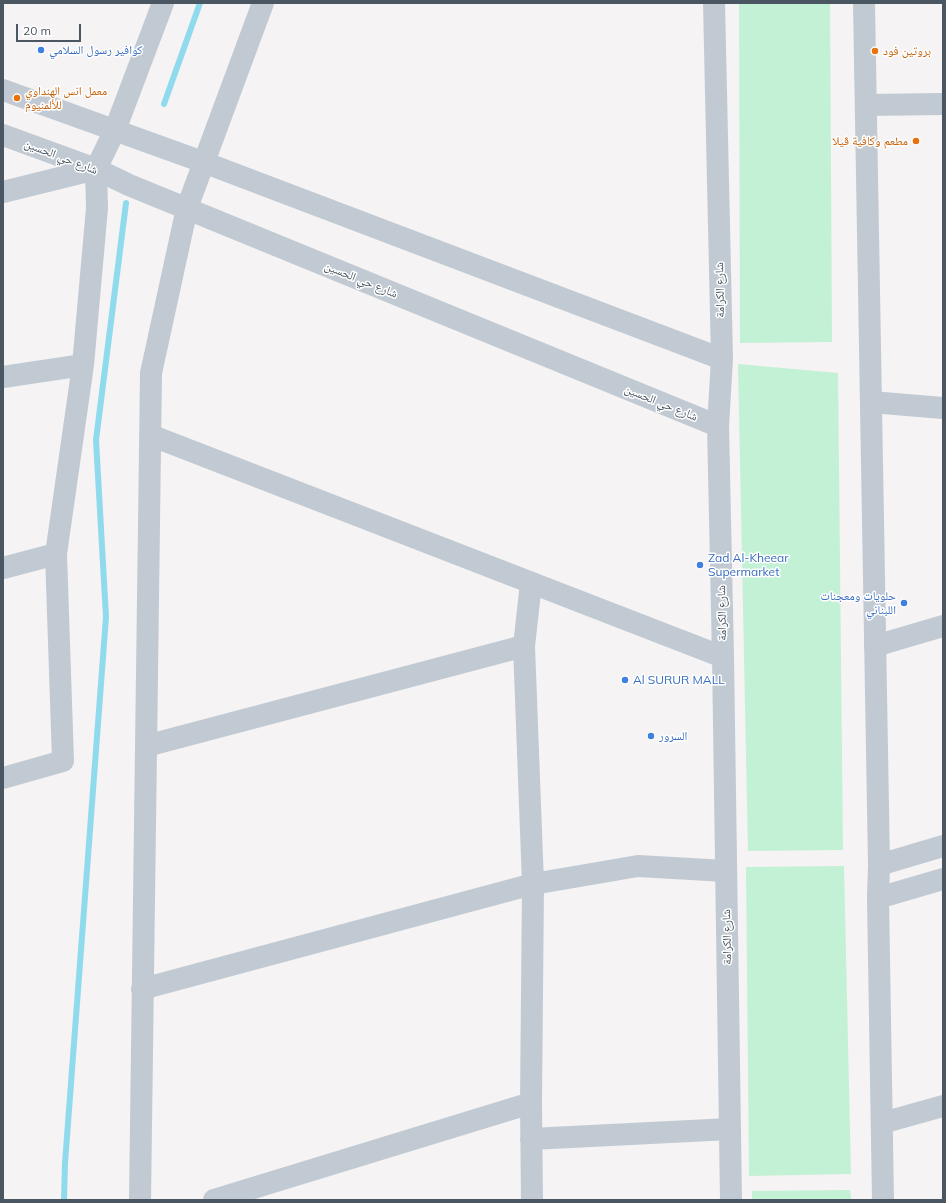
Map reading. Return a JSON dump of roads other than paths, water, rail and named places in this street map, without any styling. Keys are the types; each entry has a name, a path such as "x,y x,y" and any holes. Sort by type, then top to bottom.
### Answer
{"street":[{"path":"3,778 63,761 56,554 84,365 97,208 96,169 115,130 163,3"},
{"path":"140,1200 151,374 187,208 263,3"},
{"name":"شارع الكرامة","path":"714,3 722,359 718,426 723,657 730,1200"},
{"path":"864,3 879,865 878,898 883,1200"},
{"path":"3,90 203,162 722,359"},
{"path":"866,105 943,104"},
{"name":"شارع حي الحسين","path":"3,135 96,169 129,185 718,426"},
{"path":"3,192 96,169"},
{"path":"3,377 84,365"},
{"path":"871,402 943,408"},
{"path":"150,435 723,657"},
{"path":"3,568 56,554"},
{"path":"531,583 524,646 532,884 530,1103 532,1200"},
{"path":"875,646 943,626"},
{"path":"146,746 524,646"},
{"path":"879,865 943,846"},
{"path":"142,989 532,884 638,866 726,871"},
{"path":"878,898 943,879"},
{"path":"214,1200 530,1103"},
{"path":"882,1123 943,1106"},
{"path":"531,1139 730,1129"}],"waterway":[{"path":"164,104 200,3"},
{"path":"64,1200 65,1163 106,617 96,440 126,203"}],"place":[{"name":"كوافير رسول السلامي","path":"41,50"},
{"name":"بروتين فود","path":"875,51"},
{"name":"معمل انس الهنداوي للألمنيوم","path":"17,98"},
{"name":"مطعم وكافية ڤيلا","path":"916,141"},
{"name":"Zad Al-Kheear Supermarket","path":"700,565"},
{"name":"حلويات ومعجنات اللبناني","path":"904,603"},
{"name":"Al SURUR MALL","path":"625,680"},
{"name":"السرور","path":"651,736"}]}
